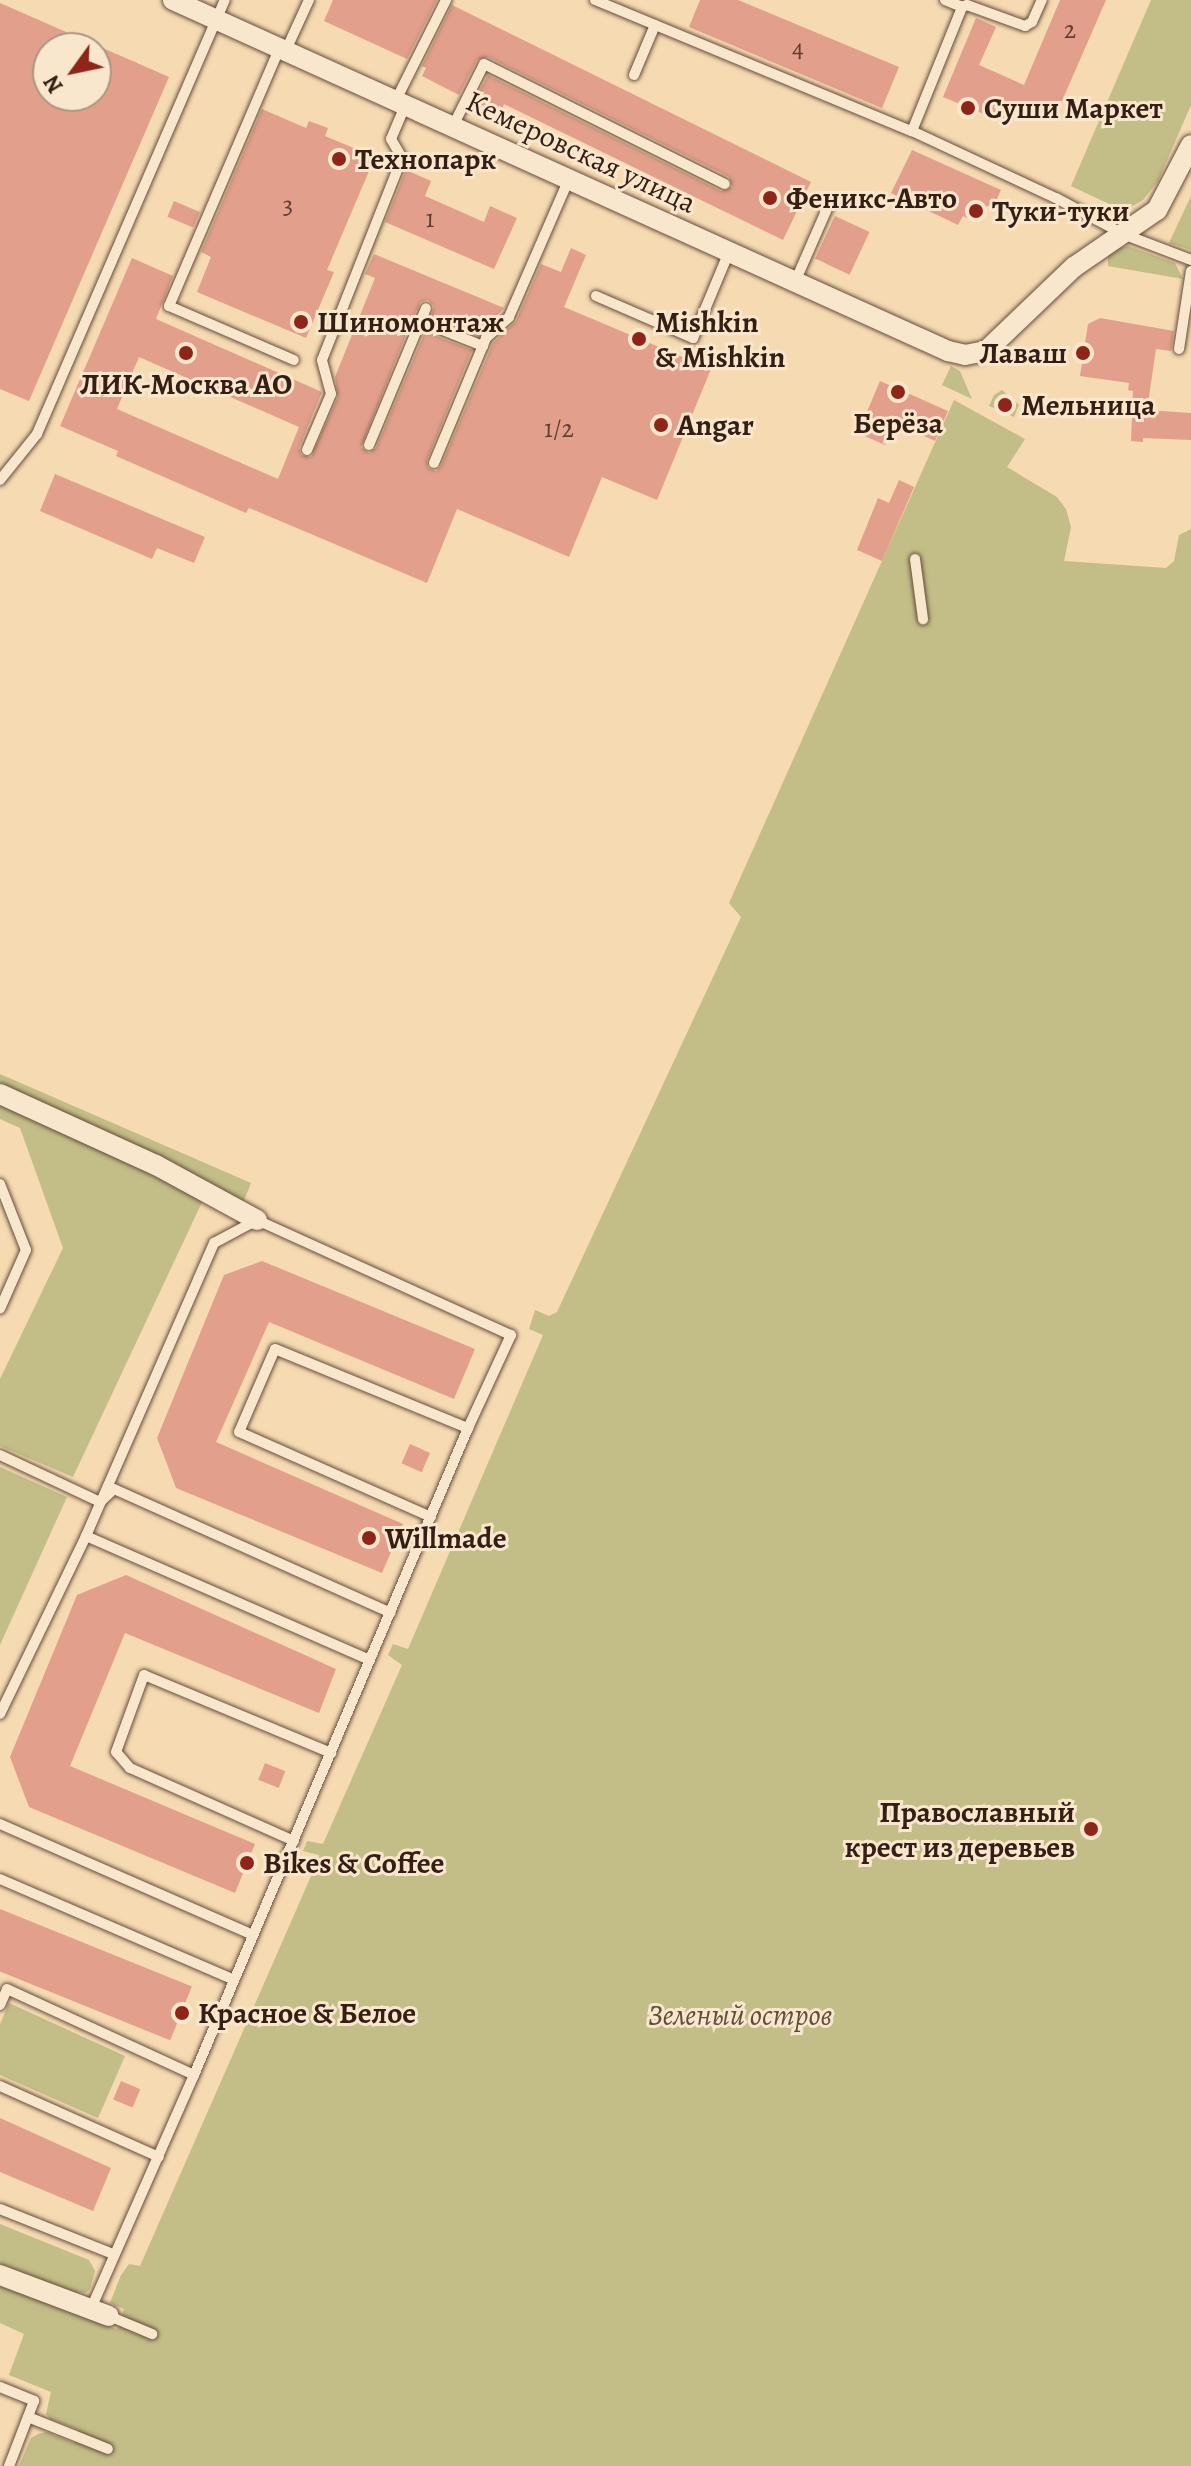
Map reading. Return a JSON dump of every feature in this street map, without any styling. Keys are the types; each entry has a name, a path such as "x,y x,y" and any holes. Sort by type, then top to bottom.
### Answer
{"street":[{"name":"Кемеровская улица","path":"173,0 795,282 965,355 986,351 1074,267 1123,234"},
{"path":"1123,234 1157,210 1191,145"},
{"path":"0,1094 156,1165 257,1220"},
{"path":"0,2275 100,2313"}],"lane":[{"path":"0,480 37,434 225,0"},
{"path":"294,360 169,306 283,48 309,0"},
{"path":"307,450 331,394 322,360 402,158 391,139 401,102 446,0"},
{"path":"595,0 912,131 1056,198 1123,234 1191,260"},
{"path":"945,0 1025,26 1032,22 1042,0"},
{"path":"912,131 962,7"},
{"path":"634,75 655,25"},
{"path":"453,126 484,64 725,184"},
{"path":"434,463 486,338 509,317 569,179"},
{"path":"795,282 830,202"},
{"path":"596,296 693,338 729,252"},
{"path":"1179,349 1191,271"},
{"path":"369,445 426,308"},
{"path":"420,321 483,346"},
{"path":"915,559 923,619"},
{"path":"0,1184 26,1250 0,1309"},
{"path":"0,1714 86,1536 214,1243 257,1220 511,1335 468,1428 159,2157 113,2254 100,2313 152,2334"},
{"path":"431,1517 239,1432 275,1349 468,1428"},
{"path":"0,1455 100,1502"},
{"path":"100,1502 114,1489 391,1613"},
{"path":"86,1536 370,1660"},
{"path":"294,1841 130,1768 116,1752 144,1675 331,1753"},
{"path":"0,1824 253,1935"},
{"path":"0,1879 234,1980"},
{"path":"0,2005 7,1989 194,2075"},
{"path":"0,2086 159,2157"},
{"path":"0,2209 113,2254"},
{"path":"0,2387 34,2401 9,2466"},
{"path":"28,2417 108,2449"}],"green space":[{"path":"1151,0 1191,0 1191,105 1158,181 1143,200 1124,211 1071,186"},
{"path":"1191,196 1191,250 1169,243"},
{"path":"1128,246 1175,263 1183,279 1108,266 1108,251"},
{"path":"951,366 960,371 972,399 942,385"},
{"path":"1002,390 1019,405 1014,417 989,406 994,395"},
{"name":"Зеленый остров","path":"954,400 1025,439 1007,467 1057,497 1066,509 1071,527 1064,561 1166,568 1174,561 1179,535 1191,529 1191,2466 19,2466 31,2438 46,2432 74,2443 79,2430 50,2419 46,2414 51,2392 9,2375 24,2334 0,2323 0,2286 117,2329 124,2309 110,2303 121,2275 129,2264 140,2266 319,1858 319,1855 303,1851 307,1841 323,1844 402,1665 388,1655 393,1644 408,1649 543,1335 529,1329 535,1310 549,1316 557,1312 741,917 729,903"},
{"path":"0,1074 251,1183 241,1208 204,1198 73,1477 0,1446 0,1379 63,1248 20,1128 0,1119"},
{"path":"0,1467 67,1497 0,1645"},
{"path":"9,2003 125,2056 98,2118 0,2075 0,2024"},
{"path":"0,2224 89,2260 95,2271 90,2289 86,2293 72,2292 0,2264"}],"building":[{"path":"333,0 437,0 407,59 324,21"},
{"path":"700,0 738,0 899,67 882,108 689,27"},
{"path":"1060,0 1106,0 1055,117 1017,101 1008,124 943,97 976,18 996,27 979,65 1024,85"},
{"path":"0,3 66,32 32,32 32,112 112,112 112,52 169,77 29,401 0,389"},
{"path":"452,5 811,182 783,240 504,104 500,114 474,101 488,75 721,191 732,187 729,177 488,57 477,60 459,95 422,76 426,68 422,66"},
{"path":"262,109 306,128 309,121 328,128 325,136 375,157 327,270 334,272 306,338 197,292 211,257 201,252"},
{"path":"912,150 1001,190 995,203 981,209 976,222 963,216 958,225 891,193"},
{"path":"406,170 431,181 425,196 484,222 490,206 517,218 494,269 385,222"},
{"path":"174,201 200,212 193,228 167,217"},
{"path":"835,216 869,232 850,275 815,259"},
{"path":"571,248 586,255 564,307 711,369 657,500 602,477 569,557 457,509 427,583 249,508 246,513 116,456 118,451 60,426 132,258 173,276 156,319 322,392 299,448 301,455 311,457 338,397 335,377 375,278 365,274 374,254 504,308 478,336 431,317 434,306 428,300 421,302 413,317 361,447 369,453 376,448 425,332 472,350 427,460 428,468 436,471 441,466 493,343 516,321 541,264 561,272","holes":["139,357 299,427 278,479 117,409"]},
{"path":"1100,318 1174,331 1171,351 1156,349 1147,410 1191,413 1191,440 1143,438 1143,442 1131,441 1133,391 1128,390 1129,383 1080,376 1088,324"},
{"path":"880,381 948,411 935,441 895,423 885,445 858,433"},
{"path":"55,474 205,537 194,563 157,548 152,559 40,511"},
{"path":"899,480 914,487 882,561 857,550 878,498 889,503"},
{"path":"262,1261 475,1349 454,1399 269,1322 216,1442 403,1524 382,1573 176,1488 157,1438 224,1275"},
{"path":"410,1444 430,1453 422,1472 401,1463"},
{"path":"126,1575 336,1669 319,1713 125,1633 70,1766 255,1844 235,1893 29,1807 10,1757 77,1595"},
{"path":"265,1763 285,1771 279,1788 258,1780"},
{"path":"0,1909 192,1987 170,2040 0,1972"},
{"path":"121,2081 140,2089 133,2108 113,2099"},
{"path":"0,2118 111,2168 93,2211 0,2172"}],"place":[{"name":"Суши Маркет","path":"968,108"},
{"name":"Технопарк","path":"339,159"},
{"name":"Феникс-Авто","path":"770,198"},
{"name":"Туки-туки","path":"976,211"},
{"name":"Шиномонтаж","path":"301,322"},
{"name":"Mishkin & Mishkin","path":"639,339"},
{"name":"ЛИК-Москва АО","path":"186,353"},
{"name":"Лаваш","path":"1083,353"},
{"name":"Берёза","path":"898,392"},
{"name":"Мельница","path":"1005,405"},
{"name":"Angar","path":"661,425"},
{"name":"Willmade","path":"369,1538"},
{"name":"Православный крест из деревьев","path":"1091,1829"},
{"name":"Bikes & Coffee","path":"247,1863"},
{"name":"Красное & Белое","path":"182,2013"}]}
